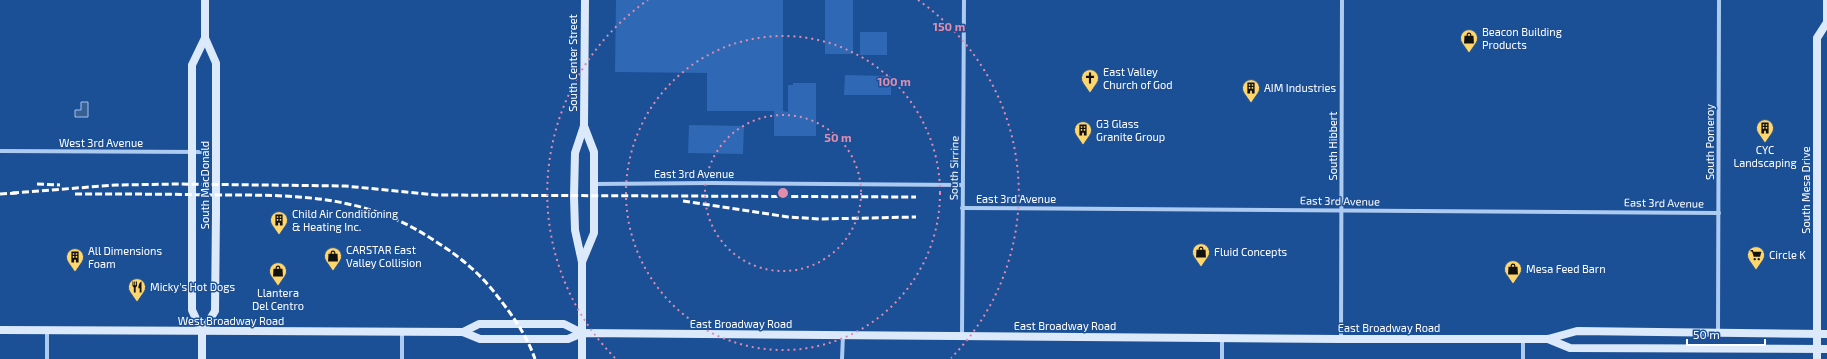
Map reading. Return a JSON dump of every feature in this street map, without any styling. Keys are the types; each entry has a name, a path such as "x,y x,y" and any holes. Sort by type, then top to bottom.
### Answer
{"main road":[{"name":"South MacDonald","path":"202,332 214,311 216,212 216,63 205,38 205,0"},
{"name":"South Center Street","path":"582,359 582,262 575,230 574,196 575,152 584,126 585,0"},
{"name":"South Mesa Drive","path":"1817,359 1817,38 1827,24 1826,0"},
{"name":"South MacDonald","path":"202,359 202,332 192,310 192,64 205,38"},
{"name":"South Center Street","path":"582,262 594,233 595,184 594,152 584,126"},
{"name":"West Broadway Road","path":"463,332 479,324 564,324 582,333"},
{"name":"West Broadway Road","path":"0,330 463,332 480,339 568,340 582,333"},
{"name":"East Broadway Road","path":"582,333 1341,339 1548,339 1577,331 1827,334"},
{"name":"East Broadway Road","path":"1548,339 1570,348 1827,349"}],"street":[{"name":"South Sirrine","path":"962,336 964,0"},
{"name":"South Hibbert","path":"1341,339 1342,0"},
{"name":"South Pomeroy","path":"1718,332 1719,0"},
{"name":"West 3rd Avenue","path":"0,151 203,152"},
{"name":"East 3rd Avenue","path":"595,184 718,183 962,185"},
{"name":"East 3rd Avenue","path":"962,208 1718,213"},
{"path":"47,330 47,359"},
{"path":"402,332 402,359"},
{"path":"842,359 843,335"},
{"path":"1222,338 1222,359"},
{"path":"1523,339 1523,359"}],"shaded area":[{"path":"616,0 783,0 783,111 788,112 788,85 793,85 793,83 816,83 816,136 774,136 774,111 707,111 707,73 615,72"},
{"path":"825,0 853,0 853,54 825,54"},
{"path":"860,32 887,32 887,55 860,55"},
{"path":"845,75 891,76 891,95 844,95"},
{"path":"81,102 88,102 88,117 75,117 75,110 81,110"},
{"path":"689,125 744,126 743,154 688,153"}],"railway":[{"path":"37,184 60,185"},
{"path":"12,193 116,185 178,184 345,186 437,195 916,197"},
{"path":"0,194 17,193"},
{"path":"75,194 245,195 302,197 329,200 382,214 409,226 435,241 461,259 477,273 504,304 524,334 535,359"},
{"path":"683,201 788,217 820,219 916,217"}],"place":[{"name":"Beacon Building Products","path":"1469,53"},
{"name":"East Valley Church of God","path":"1090,93"},
{"name":"AIM Industries","path":"1251,103"},
{"name":"CYC Landscaping","path":"1765,143"},
{"name":"G3 Glass Granite Group","path":"1083,145"},
{"name":"Child Air Conditioning & Heating Inc.","path":"279,235"},
{"name":"Fluid Concepts","path":"1201,267"},
{"name":"Circle K","path":"1756,270"},
{"name":"CARSTAR East Valley Collision","path":"333,271"},
{"name":"All Dimensions Foam","path":"75,272"},
{"name":"Mesa Feed Barn","path":"1513,284"},
{"name":"Llantera Del Centro","path":"278,286"},
{"name":"Micky's Hot Dogs","path":"137,302"}]}
